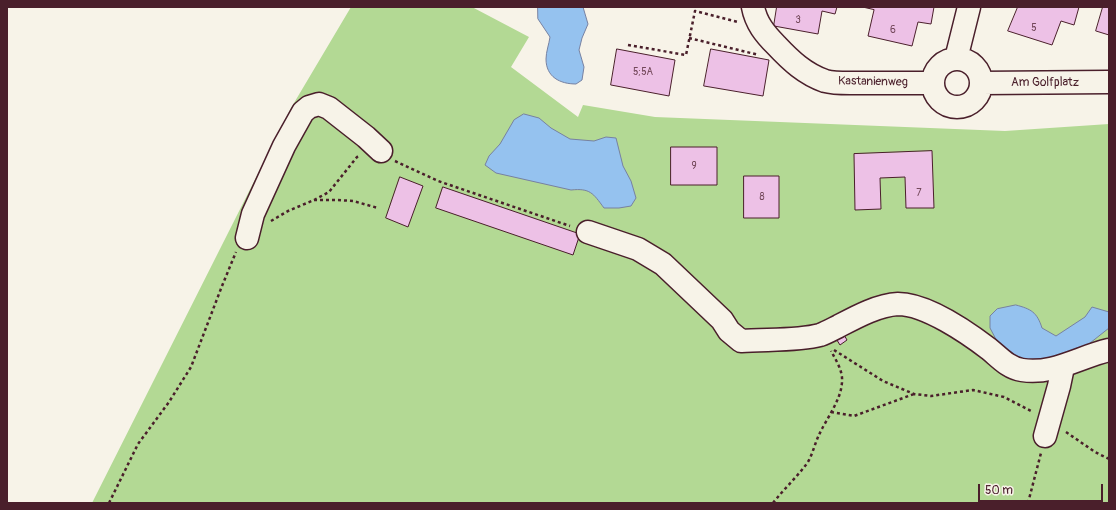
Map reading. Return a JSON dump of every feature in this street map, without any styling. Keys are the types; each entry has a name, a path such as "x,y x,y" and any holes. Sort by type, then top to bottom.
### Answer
{"street":[{"path":"956,59 969,7"},
{"name":"Kastanienweg","path":"760,23 788,58 800,68 827,81 932,83"},
{"path":"956,59 966,61 973,65 978,71 981,83 980,92 975,99 969,105 961,108 947,106 940,101 933,91 932,83 938,68 945,62 956,59"},
{"name":"Am Golfplatz","path":"981,83 1109,82"},
{"path":"247,238 253,214 284,146 303,112 309,107 319,104 329,108 366,136 381,151"},
{"path":"588,232 638,249 663,264 722,320 729,331 741,341 821,335 880,308 898,304 922,309 964,331 1006,364 1020,370 1038,371 1063,367 1109,350"},
{"path":"1047,429 1063,367"}],"path":[{"path":"628,45 686,55 689,38 695,11 747,24 760,23 762,56 689,38"},
{"path":"109,503 138,444 169,402 191,367 235,254 247,238 259,228 282,214 329,192 357,157 366,153 381,151 393,160 438,181 588,232"},
{"path":"314,200 353,201 378,208"},
{"path":"773,503 806,465 840,391 842,382 841,372 829,347 883,381 914,394 931,396 973,390 1004,397 1047,429 1109,459"},
{"path":"831,412 854,416 914,394"},
{"path":"1028,503 1047,429"}],"green space":[{"path":"351,7 472,7 529,37 511,67 578,117 583,105 655,117 1005,131 1109,124 1109,503 92,503 291,108"}],"water":[{"path":"538,7 583,7 588,24 579,50 584,67 582,80 576,84 559,81 551,75 548,70 546,54 550,37 538,19"},
{"path":"524,114 539,118 551,128 570,139 594,141 606,137 616,138 623,166 631,181 636,198 631,206 604,208 594,195 587,191 571,190 496,173 485,165 489,156 500,144 514,120"},
{"path":"1016,305 1033,312 1038,318 1042,328 1056,336 1085,317 1092,307 1109,312 1109,328 1085,347 1054,359 1020,361 999,345 990,328 990,316 997,309"}],"building":[{"path":"777,7 837,7 835,14 822,11 818,34 774,26"},
{"path":"863,7 934,7 931,24 918,22 912,46 868,36 874,10"},
{"path":"1018,7 1079,7 1074,25 1061,21 1052,45 1008,31"},
{"path":"1103,7 1109,7 1109,35 1096,31"},
{"path":"617,49 675,60 669,96 611,85"},
{"path":"711,49 769,60 763,96 704,86"},
{"path":"671,147 717,147 717,185 671,185"},
{"path":"932,151 934,208 906,208 905,177 880,178 881,209 855,210 854,154"},
{"path":"744,176 779,176 779,218 744,218"},
{"path":"400,177 423,186 408,227 386,218"},
{"path":"443,187 580,234 573,255 436,208"},
{"path":"843,333 847,340 840,345 835,337"}]}
